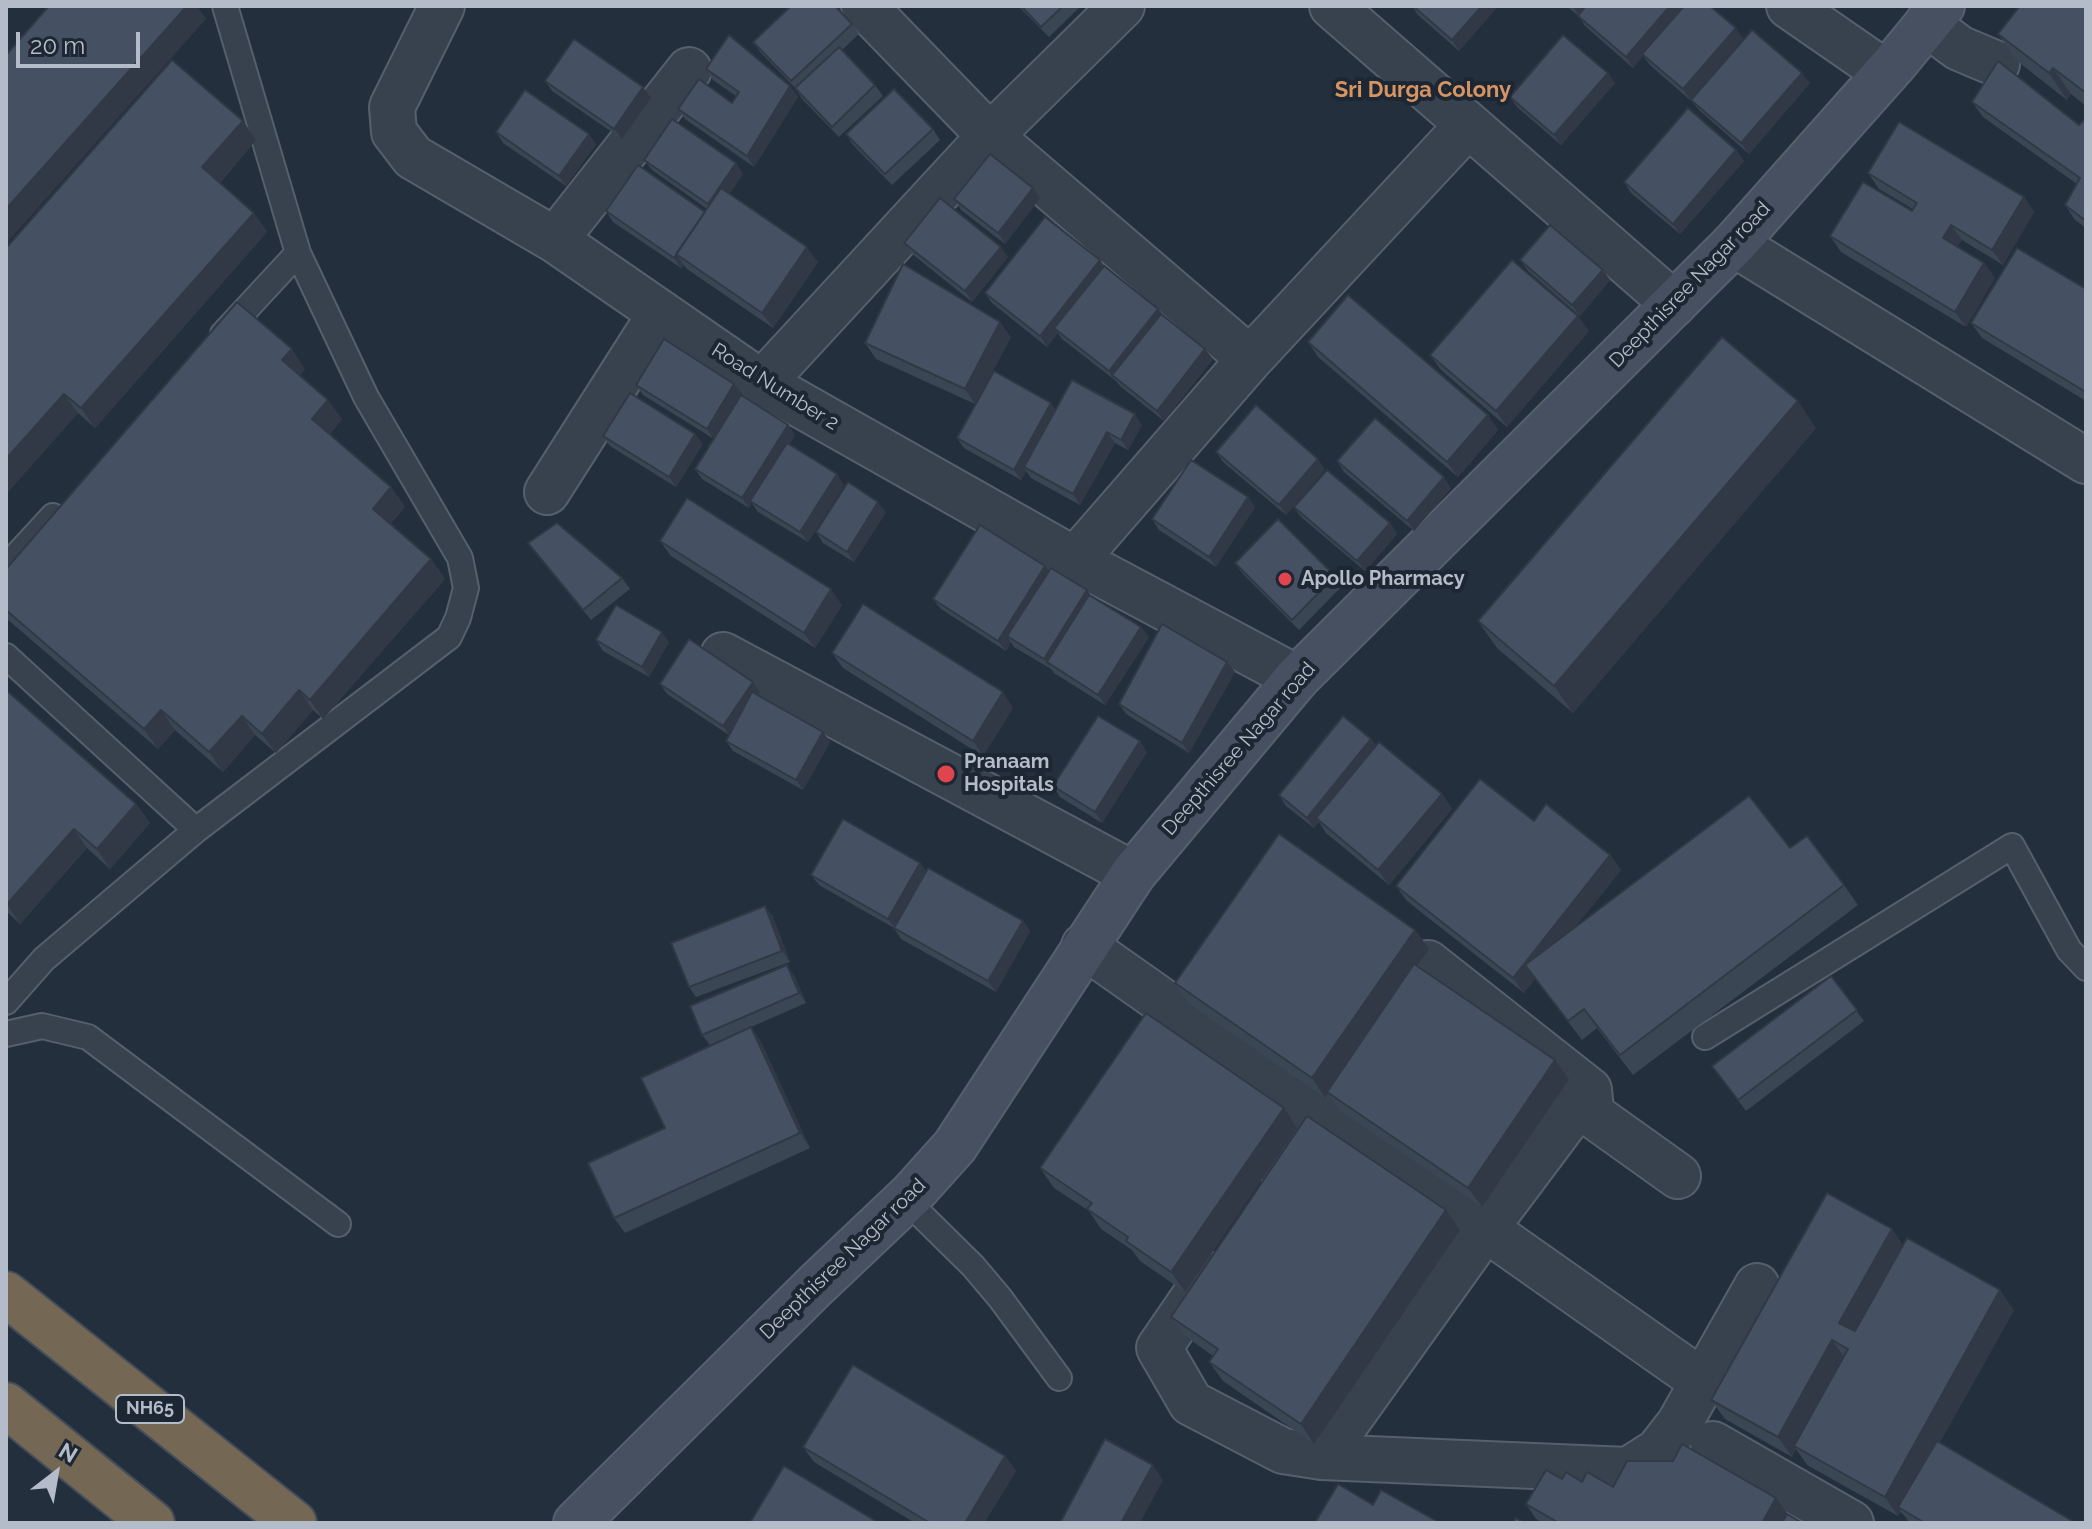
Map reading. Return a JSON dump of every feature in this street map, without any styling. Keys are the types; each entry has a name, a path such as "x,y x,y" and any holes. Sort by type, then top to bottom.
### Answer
{"highway":[{"name":"NH65","path":"6,1294 294,1523"},
{"path":"6,1405 152,1523"}],"street":[{"name":"Road Number 2","path":"442,6 392,107 394,132 413,157 555,240 762,383 1075,560 1297,678"},
{"path":"864,6 990,136 1250,359"},
{"path":"762,383 990,136 1122,6"},
{"path":"1332,6 1674,304"},
{"path":"1789,6 1886,73"},
{"path":"1934,15 1959,48 1997,64"},
{"name":"Deepthisree Nagar road","path":"576,1523 816,1285 909,1198 955,1146 1133,874 1297,678 1734,244 1934,15"},
{"path":"555,240 689,70"},
{"path":"1075,560 1250,359 1467,126"},
{"path":"1734,244 2086,461"},
{"path":"547,492 661,313"},
{"path":"723,655 1133,874"},
{"path":"1084,946 1703,1382"},
{"path":"1257,1205 1428,963 1589,1090 1594,1116 1678,1176"},
{"path":"1322,1457 1589,1090"},
{"path":"1230,1244 1159,1348 1191,1403 1283,1451 1322,1457 1628,1470 1658,1451 1679,1424 1757,1286"},
{"path":"1713,1444 1851,1523"}],"lane":[{"path":"6,1002 44,959 196,830 449,637 466,588 460,558 366,397 298,253 225,6"},
{"path":"211,346 298,253"},
{"path":"6,567 71,498"},
{"path":"6,656 196,830"},
{"path":"1705,1037 2012,846 2069,950 2086,968"},
{"path":"6,1034 42,1026 88,1037 338,1224"},
{"path":"909,1198 1000,1298 1059,1378"}],"building":[{"path":"49,6 187,6 6,209 6,55"},
{"path":"791,6 835,6 852,24 791,81 753,42"},
{"path":"1021,6 1063,6 1041,27"},
{"path":"1413,6 1482,6 1452,40"},
{"path":"1586,6 1670,6 1626,57 1578,16"},
{"path":"1684,6 1710,6 1736,28 1683,89 1642,54"},
{"path":"2020,6 2086,6 2086,93 2053,68 2049,73 1998,34"},
{"path":"1752,30 1802,73 1741,143 1691,100"},
{"path":"729,35 790,86 747,156 678,109 699,79 732,103 739,92 706,69"},
{"path":"1563,35 1608,73 1554,135 1510,97"},
{"path":"574,39 643,87 614,129 545,81"},
{"path":"839,47 875,85 832,127 795,88"},
{"path":"172,60 243,121 202,167 254,213 81,408 64,394 6,459 6,248"},
{"path":"1998,61 2079,125 2086,118 2086,221 2065,205 2080,178 1972,102"},
{"path":"894,89 933,129 885,174 846,134"},
{"path":"525,90 589,134 559,176 496,132"},
{"path":"1688,108 1736,150 1673,224 1624,182"},
{"path":"672,119 736,163 708,204 644,160"},
{"path":"1899,122 2024,197 1992,250 1951,225 1943,238 1984,263 1955,312 1830,236 1863,182 1912,211 1917,203 1868,173"},
{"path":"990,154 1033,188 998,233 954,199"},
{"path":"638,165 705,212 674,258 606,211"},
{"path":"721,188 807,247 762,313 676,254"},
{"path":"940,198 1001,247 965,291 904,243"},
{"path":"1045,217 1100,260 1040,336 985,293"},
{"path":"1550,225 1603,270 1572,305 1520,260"},
{"path":"2017,248 2086,289 2086,392 1971,323"},
{"path":"1512,260 1578,316 1496,411 1430,355"},
{"path":"903,264 1000,322 965,389 865,343"},
{"path":"1104,266 1158,309 1109,371 1054,328"},
{"path":"1348,295 1488,415 1447,462 1308,342"},
{"path":"237,302 292,349 282,360 328,400 312,419 391,487 373,509 431,559 310,700 299,690 262,734 242,716 209,752 161,710 144,729 6,610 6,569"},
{"path":"1161,314 1205,349 1157,411 1112,375"},
{"path":"1722,337 1798,401 1554,686 1478,621"},
{"path":"664,339 734,384 707,429 636,385"},
{"path":"994,371 1051,403 1014,470 957,438"},
{"path":"1072,380 1135,414 1121,440 1107,432 1073,494 1024,467"},
{"path":"630,393 695,434 669,477 603,436"},
{"path":"741,395 788,425 742,498 695,469"},
{"path":"1256,405 1318,459 1279,505 1216,452"},
{"path":"1375,418 1444,477 1407,521 1337,461"},
{"path":"787,443 837,474 800,532 750,501"},
{"path":"1191,460 1248,497 1209,557 1152,519"},
{"path":"1327,470 1390,523 1357,561 1294,507"},
{"path":"848,482 878,502 847,552 816,532"},
{"path":"687,498 831,589 804,633 660,541"},
{"path":"1278,519 1335,576 1292,620 1235,563"},
{"path":"557,523 622,578 583,610 528,543"},
{"path":"980,525 1045,566 998,641 933,599"},
{"path":"1051,568 1087,590 1044,659 1007,636"},
{"path":"1089,595 1141,627 1098,695 1047,662"},
{"path":"863,604 1003,692 973,741 832,653"},
{"path":"616,605 662,632 642,667 596,640"},
{"path":"1162,624 1227,662 1182,743 1119,704"},
{"path":"689,639 753,682 723,726 660,684"},
{"path":"6,690 136,804 97,849 74,829 7,904"},
{"path":"752,692 823,732 796,780 726,741"},
{"path":"1098,716 1140,741 1095,812 1053,786"},
{"path":"1343,716 1371,739 1307,818 1279,795"},
{"path":"1379,742 1442,794 1378,870 1316,818"},
{"path":"1480,779 1534,821 1546,804 1610,855 1513,978 1396,886"},
{"path":"1749,796 1790,848 1807,836 1844,885 1620,1055 1584,1009 1568,1021 1525,965"},
{"path":"843,819 920,863 888,919 811,875"},
{"path":"1279,834 1415,930 1312,1078 1175,983"},
{"path":"928,868 1023,921 988,981 894,928"},
{"path":"765,906 782,951 689,987 671,943"},
{"path":"1414,964 1555,1060 1468,1188 1327,1092"},
{"path":"787,965 799,993 702,1035 690,1006"},
{"path":"1831,976 1857,1010 1738,1100 1712,1066"},
{"path":"1146,1013 1284,1108 1171,1272 1087,1209 1092,1203 1040,1168"},
{"path":"751,1027 800,1133 614,1218 588,1163 665,1128 641,1078"},
{"path":"1307,1116 1446,1210 1301,1424 1209,1362 1218,1349 1171,1317"},
{"path":"1827,1193 1892,1229 1839,1323 1855,1331 1907,1238 2000,1290 1885,1497 1794,1446 1848,1349 1832,1340 1778,1437 1711,1400"},
{"path":"853,1365 1005,1456 965,1523 930,1523 803,1447"},
{"path":"1105,1439 1153,1465 1121,1523 1060,1523"},
{"path":"1937,1441 2074,1522 1925,1523 1898,1507"},
{"path":"1682,1444 1776,1498 1762,1523 1559,1523 1526,1504 1546,1470 1562,1479 1566,1472 1582,1482 1587,1472 1613,1487 1627,1461 1673,1461"},
{"path":"784,1466 879,1523 750,1523"},
{"path":"1338,1484 1373,1505 1381,1490 1440,1523 1315,1523"},
{"path":"1787,1514 1802,1523 1782,1523"}],"place":[{"name":"Apollo Pharmacy","path":"1285,579"},
{"name":"Pranaam Hospitals","path":"946,774"}],"district":[{"name":"Sri Durga Colony","path":"1423,90"}]}
